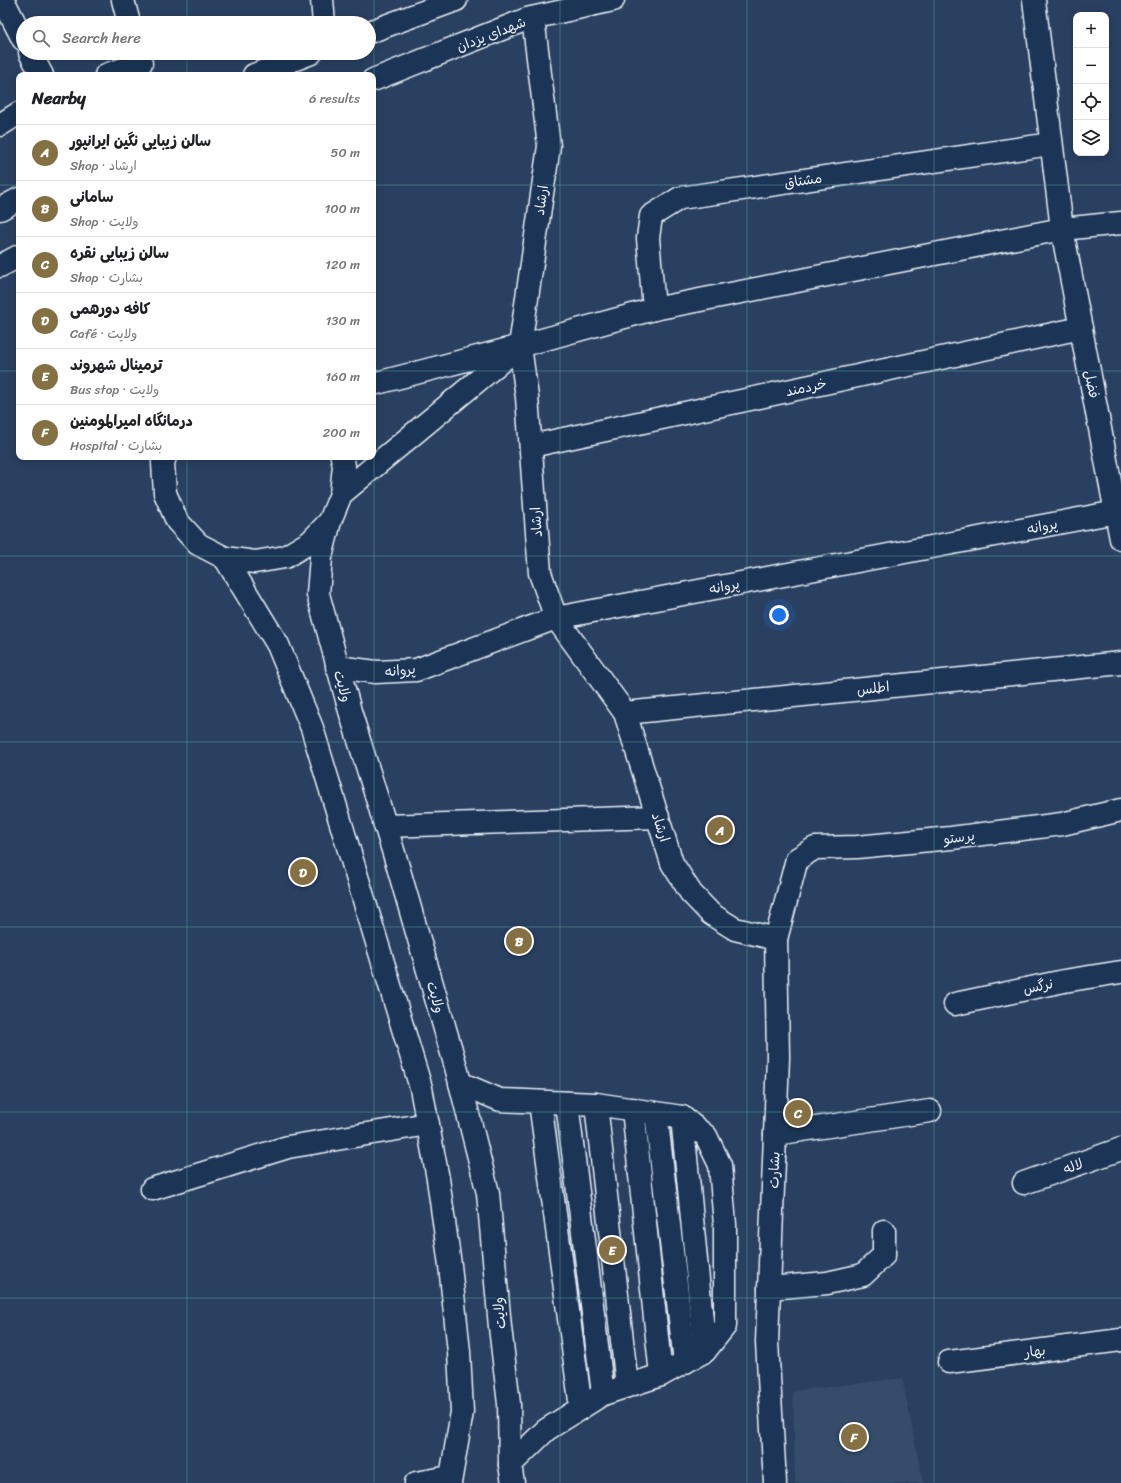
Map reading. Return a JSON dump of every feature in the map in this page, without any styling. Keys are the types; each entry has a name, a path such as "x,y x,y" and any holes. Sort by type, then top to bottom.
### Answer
{"street":[{"path":"3,0 16,25"},
{"path":"123,0 127,16"},
{"path":"322,0 323,16"},
{"path":"376,29 456,0"},
{"name":"شهدای یزدان","path":"376,79 533,18 613,0"},
{"name":"فضل","path":"1034,0 1062,229 1121,539"},
{"name":"ارشاد","path":"533,18 549,146 520,346 527,397 540,573 556,618 625,712 672,863 691,893 711,914 735,929 776,939"},
{"path":"34,60 40,72"},
{"path":"262,72 293,60"},
{"path":"116,72 141,64"},
{"path":"0,125 16,115"},
{"name":"مشتاق","path":"654,309 648,238 651,216 680,198 1051,144"},
{"path":"0,209 16,200"},
{"path":"376,383 654,309 1062,229 1121,223"},
{"path":"0,266 16,258"},
{"name":"خردمند","path":"531,446 1081,328"},
{"path":"341,494 520,346"},
{"path":"164,460 166,493 177,521 198,544 225,558 255,562 285,557 310,542 330,521 341,494 344,466 343,460"},
{"name":"پروانه","path":"337,667 376,672 416,670 556,618 1116,512"},
{"name":"ولایت","path":"330,521 321,557 318,594 337,667 460,1082 488,1193 500,1327 509,1404 511,1474"},
{"path":"225,558 278,645 312,728 421,1088 438,1179 450,1265 459,1352 462,1412 450,1480 416,1483"},
{"name":"اطلس","path":"625,712 1121,663"},
{"name":"پرستو","path":"797,859 815,848 857,847 967,836 1062,824 1121,810"},
{"path":"385,826 658,817"},
{"name":"بشارت","path":"775,1483 767,1342 778,1057 776,939 797,859"},
{"name":"نرگس","path":"955,1004 1064,981 1121,972"},
{"path":"460,1082 500,1100 596,1104 682,1117 706,1136 720,1164 725,1225 725,1326 705,1351 661,1375 603,1394 546,1430 511,1474"},
{"path":"540,1102 581,1408"},
{"path":"567,1103 603,1394"},
{"path":"596,1104 627,1386"},
{"path":"633,1109 661,1375"},
{"path":"775,1134 930,1112"},
{"path":"656,1113 685,1362"},
{"path":"682,1117 705,1351"},
{"path":"152,1189 288,1147 428,1124"},
{"name":"لاله","path":"1024,1183 1121,1149"},
{"path":"769,1288 826,1283 863,1275 884,1255 884,1231"},
{"name":"بهار","path":"949,1362 1121,1340"}],"shaded area":[{"path":"902,1378 923,1483 795,1483 793,1391"}],"place":[{"name":"سالن زیبایی نگین ایرانپور","path":"720,830"},
{"name":"کافه دورهمی","path":"303,872"},
{"name":"سامانی","path":"519,941"},
{"name":"سالن زیبایی نقره","path":"798,1113"},
{"name":"ترمینال شهروند","path":"612,1250"},
{"name":"درمانگاه امیرالمومنین","path":"854,1437"}]}
